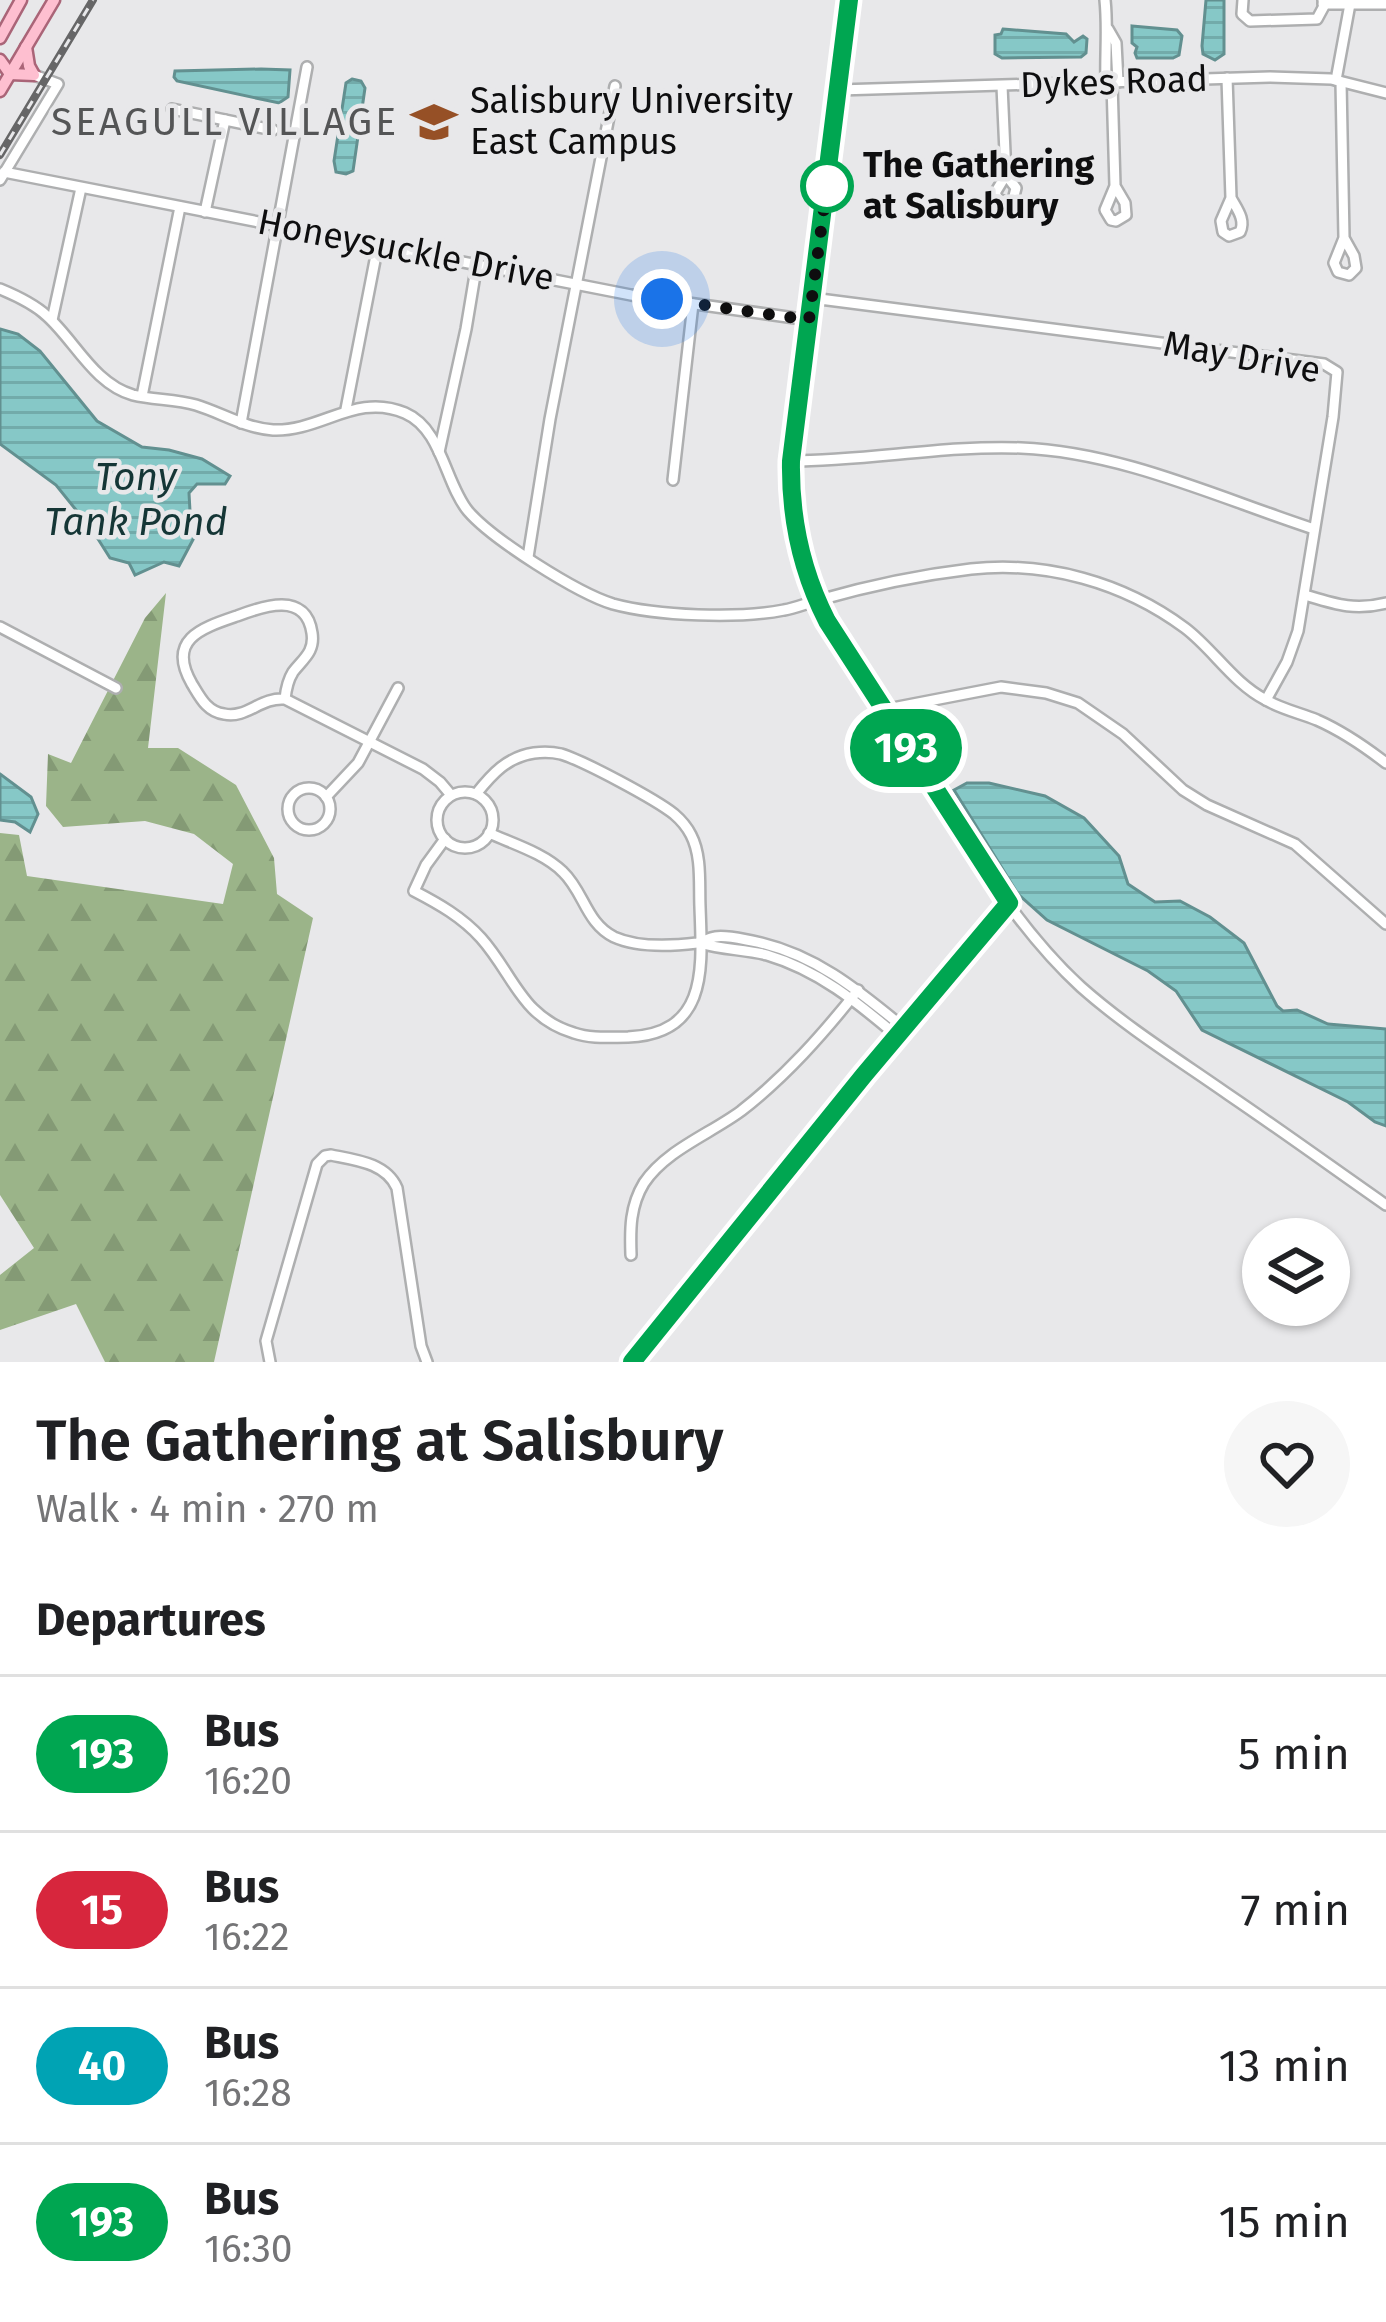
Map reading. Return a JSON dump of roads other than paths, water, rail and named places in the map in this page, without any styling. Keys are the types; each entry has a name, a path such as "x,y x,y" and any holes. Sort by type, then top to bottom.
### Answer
{"main road":[{"path":"0,38 21,0"},
{"path":"0,91 54,0"},
{"path":"10,74 0,56 15,25 13,15"},
{"path":"26,47 34,75"},
{"path":"10,74 34,75"}],"street":[{"path":"849,0 791,461 796,534 816,601 1009,903 1054,960 1093,997 1153,1042 1386,1205"},
{"path":"1106,0 1108,28 1116,43 1114,186"},
{"path":"1243,0 1242,14 1250,21 1309,21 1316,19 1323,2 1386,4"},
{"path":"1344,238 1339,81 1350,4"},
{"path":"241,423 307,67"},
{"path":"2,176 58,84 34,75"},
{"path":"1227,78 1231,198"},
{"name":"Dykes Road","path":"839,90 1227,78 1339,81 1386,93"},
{"path":"528,557 550,418 615,86"},
{"path":"1002,86 1006,175"},
{"path":"172,109 273,130"},
{"path":"206,212 225,120"},
{"name":"Honeysuckle Drive","path":"2,176 693,304 809,320"},
{"path":"52,320 81,188"},
{"path":"142,396 180,207"},
{"path":"346,409 379,245"},
{"path":"439,452 477,263"},
{"path":"0,290 52,320 76,350 128,394 197,405 266,429 289,429 346,409 404,413 424,428 469,511 528,557 598,599 649,611 765,613 974,569 1069,574 1138,598 1185,628 1266,700 1341,732 1386,763"},
{"name":"May Drive","path":"812,298 1324,364 1337,372 1298,632 1266,700"},
{"path":"673,480 693,304"},
{"path":"791,461 1003,448 1054,451 1129,467 1314,530"},
{"path":"1305,595 1364,609 1386,603"},
{"path":"285,699 290,678 308,656 313,641 308,620 298,609 268,605 202,628 188,641 183,661 187,675 215,712 240,714 262,701 285,699 433,776 451,795"},
{"path":"0,627 116,688"},
{"path":"882,710 1001,687 1078,703 1123,734 1183,790 1295,844 1386,924"},
{"path":"326,797 352,771 398,688"},
{"path":"445,839 414,891 472,929 517,992 550,1023 582,1036 636,1036 671,1025 689,1008 702,971 697,854 691,835 671,812 572,759 551,753 507,762 476,794"},
{"path":"314,789 326,797 328,817 320,827 307,830 290,820 288,806 300,790 314,789"},
{"path":"476,794 492,815 489,833 476,845 459,847 439,832 437,815 451,795 476,794"},
{"path":"489,833 560,868 591,917 616,938 648,945 701,943 796,965 854,994 900,1032"},
{"path":"632,1362 1009,903"},
{"path":"631,1255 632,1211 655,1169 770,1086 854,994"},
{"path":"270,1362 266,1341 317,1165 331,1155 383,1168 393,1178 423,1362"}],"water":[{"path":"1206,0 1224,0 1224,54 1215,60 1203,54"},
{"path":"1132,26 1177,30 1182,36 1179,55 1137,58"},
{"path":"1003,29 1066,34 1074,42 1083,36 1086,53 1081,57 1002,58 995,54 995,35"},
{"path":"290,70 288,97 279,103 174,77 175,71"},
{"path":"352,79 365,88 353,171 346,174 336,172 334,161 346,83"},
{"name":"Tony Tank Pond","path":"0,329 18,334 40,351 97,421 142,447 202,459 230,476 225,484 197,484 189,493 197,532 179,566 164,562 135,575 129,563 110,558 56,485 0,444"},
{"path":"0,774 31,797 38,814 30,832 15,822 0,820"},
{"path":"967,783 989,783 1045,796 1084,818 1119,856 1128,884 1155,902 1180,901 1244,943 1283,1011 1297,1010 1328,1024 1386,1029 1386,1126 1348,1102 1202,1030 1176,991 1148,971 1047,920 1018,894 954,790"}],"railway":[{"path":"0,155 93,0"}],"place":[{"name":"Salisbury University East Campus","path":"434,122"},
{"name":"The Gathering at Salisbury","path":"827,186"}],"district":[{"name":"SEAGULL VILLAGE","path":"225,122"}]}
